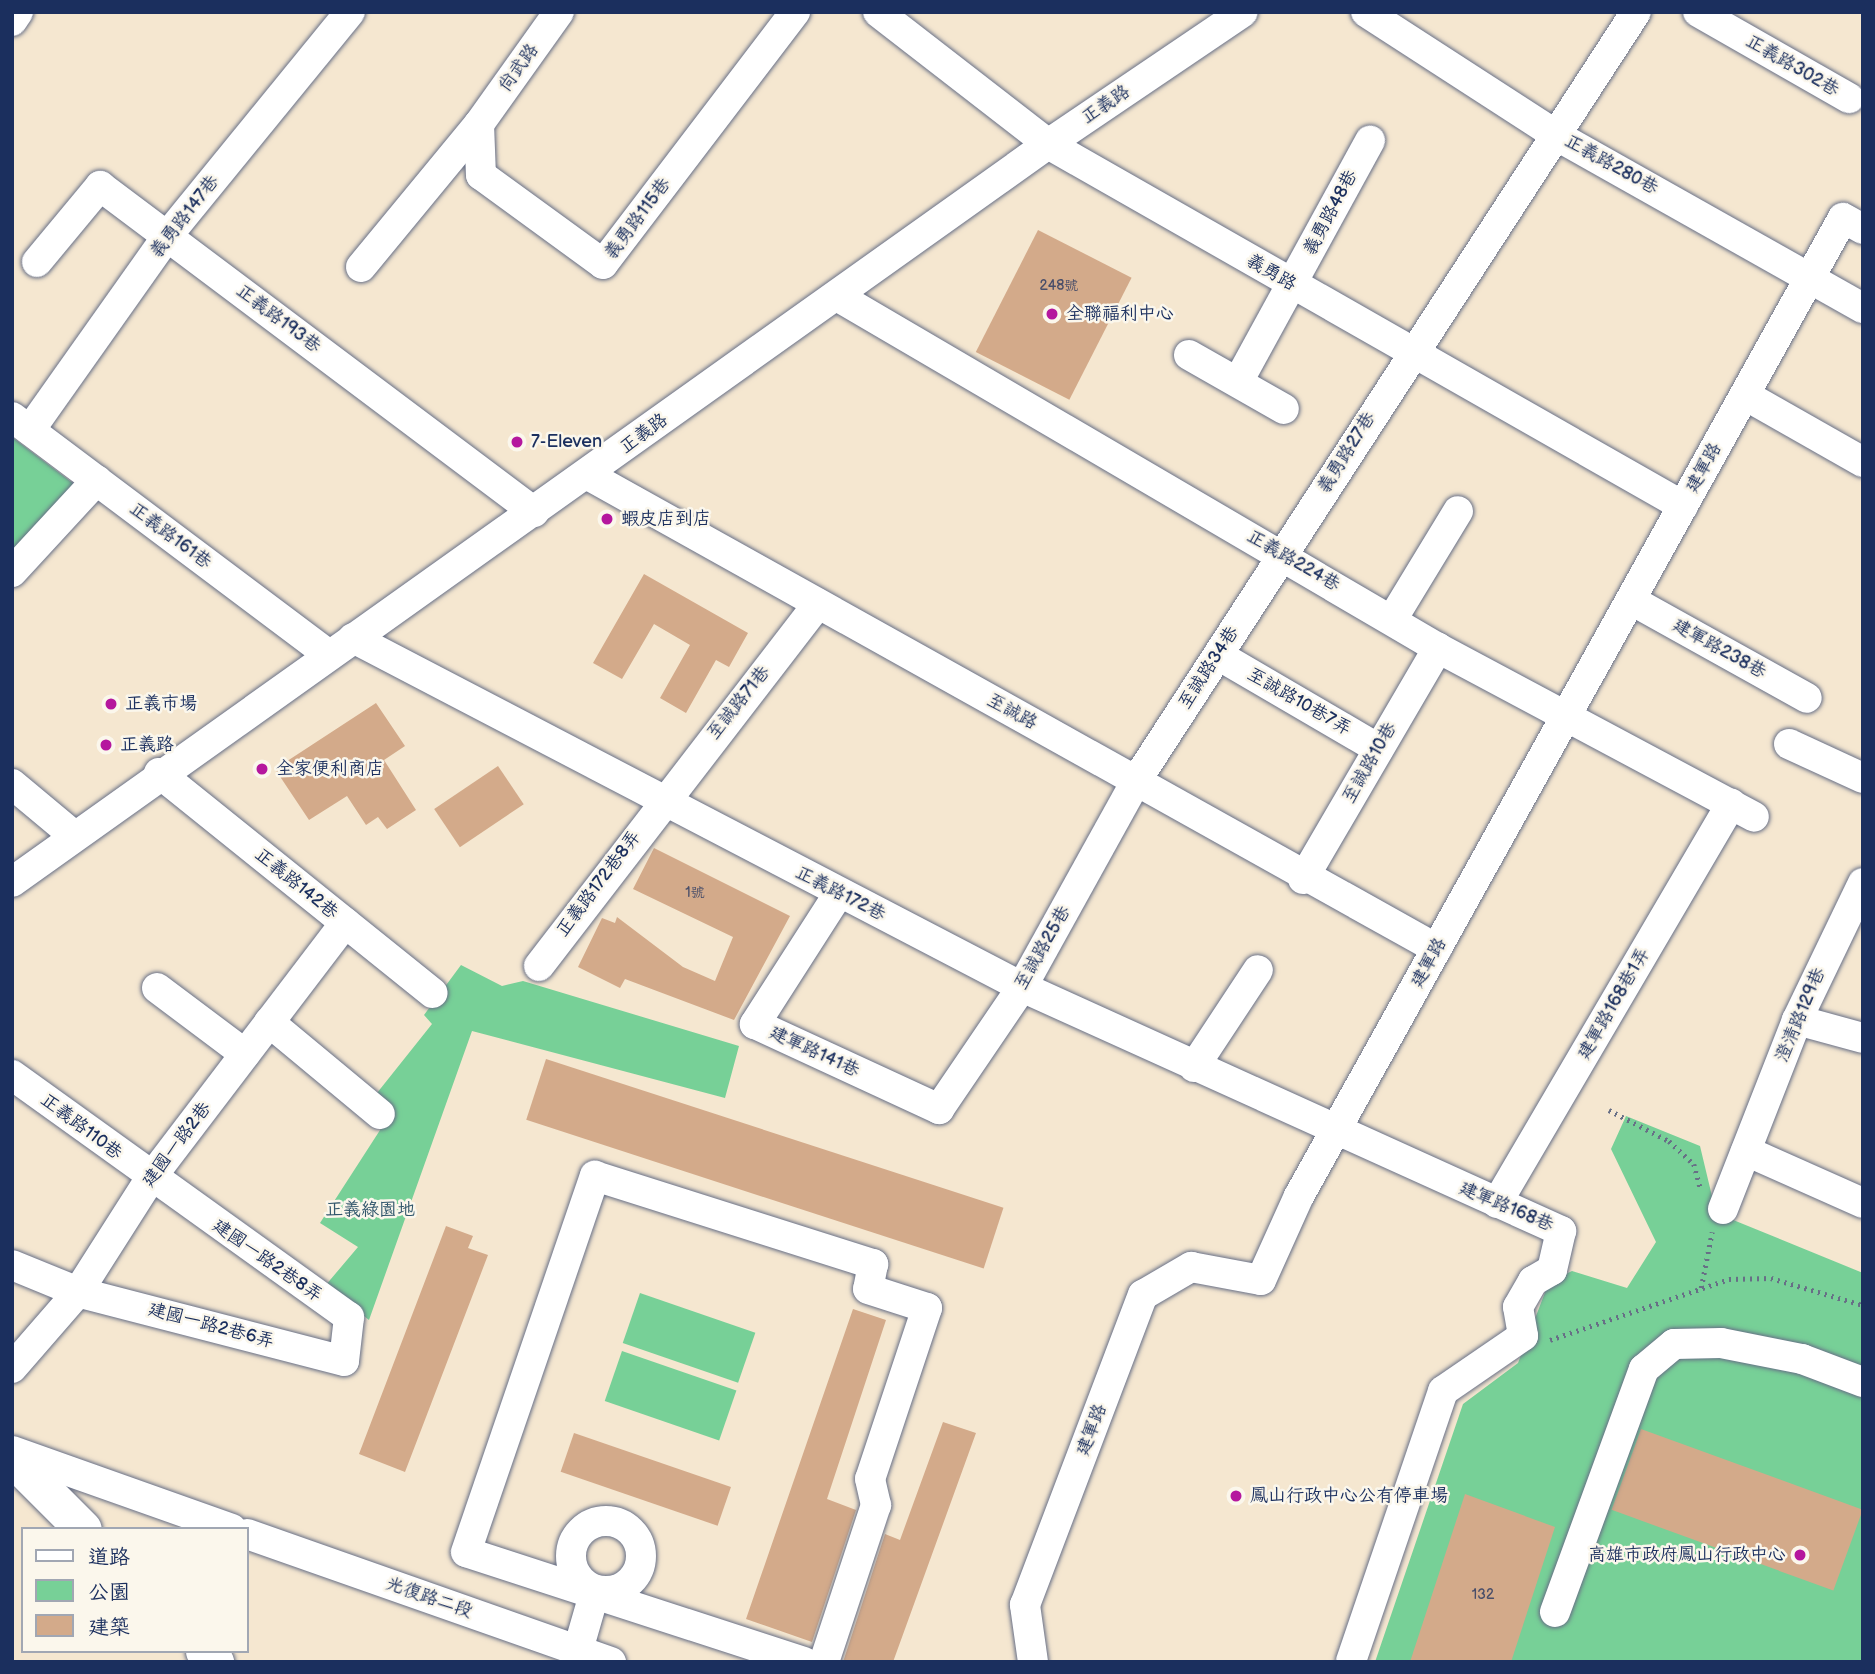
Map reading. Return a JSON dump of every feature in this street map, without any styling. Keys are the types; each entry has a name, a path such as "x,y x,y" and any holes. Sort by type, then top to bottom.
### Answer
{"main road":[{"path":"12,1458 81,1527"}],"street":[{"path":"12,21 18,12"},
{"name":"尚武路","path":"361,267 479,124 559,12"},
{"name":"義勇路115巷","path":"479,124 481,175 603,264 795,12"},
{"name":"正義路","path":"12,882 72,834 587,475 1048,144 1243,12"},
{"name":"正義路280巷","path":"1366,12 1559,137 1812,275 1863,308"},
{"name":"義勇路27巷","path":"1282,555 1412,351 1559,137 1636,12"},
{"name":"正義路302巷","path":"1698,12 1849,98"},
{"name":"義勇路","path":"888,15 1048,144 1683,506"},
{"name":"義勇路147巷","path":"21,423 340,16"},
{"name":"義勇路48巷","path":"1239,380 1370,141"},
{"name":"正義路193巷","path":"37,262 100,186 534,512"},
{"name":"建軍路","path":"1033,1662 1025,1605 1143,1295 1191,1267 1261,1280 1335,1132 1843,218 1863,229"},
{"name":"正義路224巷","path":"837,296 1393,618 1438,648 1742,811"},
{"path":"1189,355 1239,380 1284,409"},
{"path":"1745,395 1863,462"},
{"name":"正義路161巷","path":"21,423 329,655"},
{"name":"至誠路","path":"587,475 1136,781 1303,879 1437,949"},
{"path":"12,572 97,481"},
{"path":"1393,618 1458,511"},
{"name":"至誠路34巷","path":"1136,781 1282,555"},
{"name":"建軍路238巷","path":"1631,600 1807,698"},
{"name":"至誠路71巷","path":"660,803 818,604"},
{"name":"正義路172巷","path":"353,638 660,803 1022,987 1335,1132"},
{"name":"至誠路10巷","path":"1303,879 1438,648"},
{"name":"至誠路10巷7弄","path":"1218,655 1379,749"},
{"path":"1789,744 1863,778"},
{"name":"正義路142巷","path":"159,773 433,993"},
{"name":"至誠路25巷","path":"939,1109 1022,987 1136,781"},
{"path":"12,784 72,834"},
{"name":"正義路172巷8弄","path":"539,966 660,803"},
{"name":"建軍路168巷1弄","path":"1497,1203 1742,811"},
{"name":"澄清路129巷","path":"1711,1208 1746,1151 1797,1020 1861,888"},
{"name":"建軍路141巷","path":"839,893 755,1024 939,1109"},
{"name":"建國一路2巷","path":"12,1368 78,1292 150,1180 345,923"},
{"path":"1194,1067 1258,970"},
{"path":"157,988 245,1054"},
{"path":"1797,1020 1863,1038"},
{"path":"269,1022 380,1114"},
{"name":"正義路110巷","path":"12,1074 150,1180"},
{"name":"建軍路168巷","path":"1335,1132 1561,1231 1552,1270 1533,1281 1518,1307 1523,1336"},
{"path":"1746,1151 1863,1203"},
{"path":"804,1662 595,1591 466,1552 595,1176 873,1264 868,1289 927,1308 870,1479 876,1505 824,1662"},
{"name":"建國一路2巷8弄","path":"150,1180 349,1317 344,1361"},
{"name":"建國一路2巷6弄","path":"12,1265 78,1292 344,1361"},
{"path":"1352,1662 1443,1391 1523,1336"},
{"path":"1555,1612 1644,1369 1674,1344 1721,1343 1802,1359 1863,1382"},
{"path":"12,1451 221,1527"},
{"name":"光復路二段","path":"248,1534 611,1662"},
{"path":"578,1650 595,1591"}],"path":[{"path":"1609,1110 1669,1141 1694,1164 1711,1208 1713,1233 1700,1289"},
{"path":"1523,1336 1540,1345 1729,1279 1771,1278 1863,1305"}],"green space":[{"path":"12,437 78,487 12,556"},
{"name":"正義綠園地","path":"461,965 502,986 523,981 739,1046 725,1098 472,1031 369,1320 325,1286 358,1247 320,1223 393,1110 377,1093 432,1024 424,1015"},
{"path":"1626,1116 1700,1146 1716,1213 1863,1273 1863,1662 1375,1662 1463,1404 1518,1363 1549,1282 1572,1271 1627,1288 1656,1242 1611,1149"},
{"path":"640,1293 755,1333 738,1383 623,1343"},
{"path":"622,1351 736,1390 719,1441 605,1401"}],"building":[{"name":"全聯福利中心","path":"1038,230 1132,278 1069,400 976,352"},
{"path":"644,574 748,633 729,667 716,660 686,713 660,698 690,645 654,624 622,679 593,663"},
{"path":"376,703 405,746 384,760 416,810 387,829 378,817 366,825 347,796 309,820 275,769"},
{"path":"498,766 524,804 460,847 434,809"},
{"path":"654,848 790,916 734,1020 625,979 620,988 578,967 602,918 615,923 617,917 683,967 715,981 733,937 633,889"},
{"path":"546,1059 1003,1208 984,1269 526,1120"},
{"path":"446,1226 473,1236 468,1248 488,1255 405,1472 359,1454"},
{"path":"853,1309 886,1320 827,1499 856,1510 812,1642 746,1619"},
{"path":"943,1422 976,1433 893,1662 843,1662 885,1534 900,1540"},
{"name":"高雄市政府鳳山行政中心","path":"1641,1429 1863,1510 1833,1591 1612,1510"},
{"path":"574,1433 731,1487 718,1526 561,1472"},
{"name":"高雄市政府鳳山行政中心","path":"1465,1494 1555,1527 1511,1662 1410,1662"}],"place":[{"name":"全聯福利中心","path":"1052,314"},
{"name":"7-Eleven","path":"517,442"},
{"name":"蝦皮店到店","path":"607,519"},
{"name":"正義市場","path":"111,704"},
{"name":"正義路","path":"106,745"},
{"name":"全家便利商店","path":"262,769"},
{"name":"鳳山行政中心公有停車場","path":"1236,1496"},
{"name":"高雄市政府鳳山行政中心","path":"1800,1555"}]}
